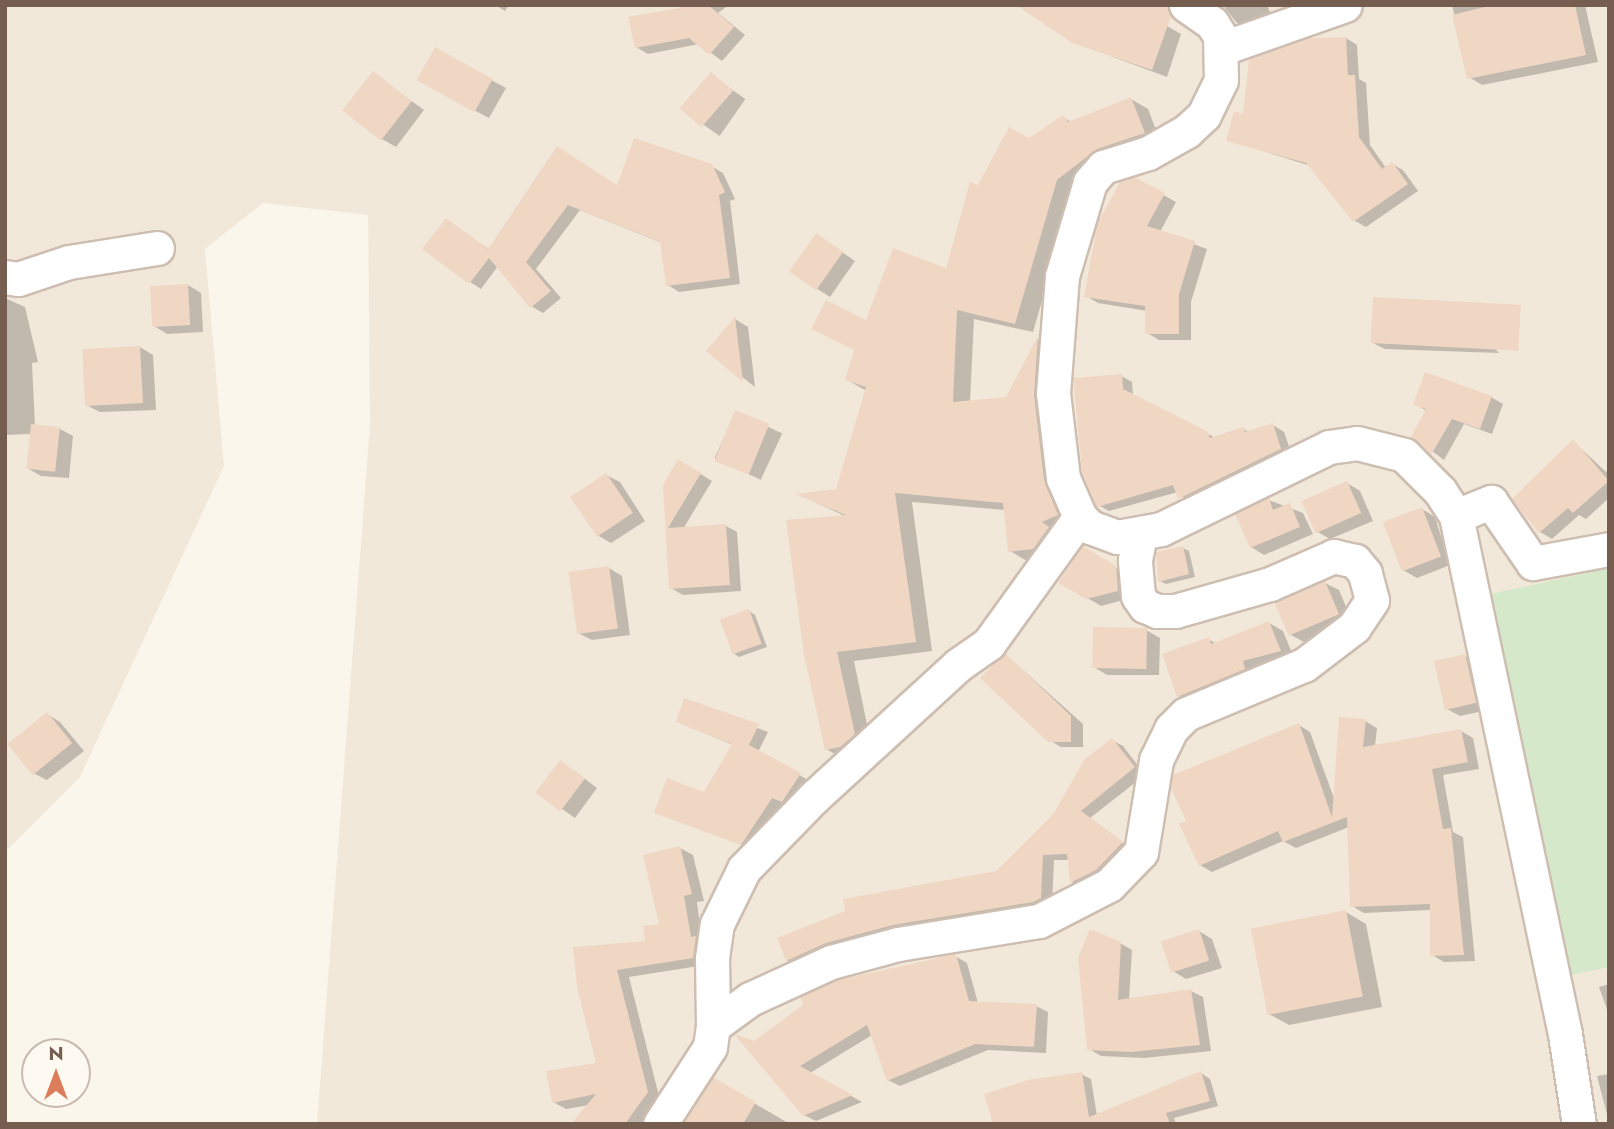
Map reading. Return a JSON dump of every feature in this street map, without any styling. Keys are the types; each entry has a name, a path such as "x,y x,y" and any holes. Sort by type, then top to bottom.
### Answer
{"street":[{"path":"1186,5 1212,23 1223,48 1221,80 1204,115 1168,143 1103,167 1086,196 1062,276 1053,393 1063,478 1080,517 1101,532 1140,535 1189,517 1329,447 1357,443 1384,446 1404,455 1440,491 1456,516 1565,1034 1579,1124"},
{"path":"1223,48 1345,5"},
{"path":"5,277 18,279 69,262 157,248"},
{"path":"1456,516 1491,502 1533,563 1609,549"},
{"path":"660,1124 710,1047 713,1026 712,958 717,924 744,869 813,798 958,665 989,643 1080,517"},
{"path":"713,1026 751,999 831,962 909,942 1020,927 1110,885 1141,852 1156,760 1171,729 1186,713 1304,665 1354,627 1372,600 1365,573 1355,561 1334,556 1270,584 1175,611 1157,611 1145,606 1138,596 1135,560 1140,535"}],"shaded area":[{"path":"5,5 1609,5 1609,1124 317,1124 370,424 368,215 263,203 205,249 224,466 80,777 5,852"}],"green space":[{"path":"1609,568 1609,967 1572,975 1486,595"}],"building":[{"path":"708,5 734,27 709,55 689,38 635,48 628,17"},
{"path":"1016,5 1167,5 1171,16 1152,70 1072,43"},
{"path":"1493,5 1575,5 1586,55 1467,79 1452,15"},
{"path":"1346,37 1348,75 1355,75 1359,137 1382,169 1392,162 1408,184 1353,222 1306,163 1226,141 1234,111 1243,114 1249,59 1310,38"},
{"path":"435,47 493,79 474,112 417,80"},
{"path":"373,71 412,101 381,141 342,110"},
{"path":"711,72 733,91 701,127 680,108"},
{"path":"1131,97 1145,133 1097,149 1057,180 1015,324 957,310 953,402 1006,397 1038,336 1034,395 1044,480 1058,515 1042,522 1049,527 1033,549 1008,552 1003,503 895,493 916,642 837,652 855,734 840,747 825,750 804,655 786,520 846,515 795,494 836,489 866,387 845,380 854,350 811,329 826,300 866,320 893,248 946,268 970,182 978,185 1009,127 1029,138 1063,115 1068,122"},
{"path":"634,138 712,164 725,192 719,195 730,278 666,286 660,242 568,205 526,262 551,291 530,308 489,258 469,284 422,249 446,218 488,249 557,146 617,185"},
{"path":"1134,177 1165,193 1147,226 1195,241 1179,294 1179,334 1145,334 1145,306 1084,297 1097,224 1120,182"},
{"path":"816,233 843,252 816,290 789,272"},
{"path":"188,284 190,325 152,327 150,286"},
{"path":"1373,297 1521,305 1518,351 1371,343"},
{"path":"735,317 743,382 706,351"},
{"path":"140,346 143,403 85,406 82,349"},
{"path":"1425,372 1492,396 1480,429 1452,419 1431,455 1411,437 1426,409 1413,405"},
{"path":"1122,374 1123,389 1207,431 1210,438 1243,427 1245,432 1273,423 1281,449 1178,499 1173,485 1097,507 1082,473 1073,378"},
{"path":"735,410 769,424 749,475 714,461"},
{"path":"31,424 60,427 55,472 26,469"},
{"path":"1573,439 1609,481 1573,513 1568,508 1539,533 1512,499"},
{"path":"678,459 701,473 668,528 726,524 730,585 669,589 663,485"},
{"path":"606,473 633,513 597,537 570,497"},
{"path":"1347,481 1361,513 1316,533 1301,501"},
{"path":"1269,498 1273,510 1290,503 1300,527 1250,548 1235,514"},
{"path":"1422,507 1441,556 1402,572 1383,522"},
{"path":"1083,546 1116,566 1118,591 1086,599 1058,583"},
{"path":"1183,546 1189,574 1158,582 1156,552"},
{"path":"609,566 618,628 577,634 568,572"},
{"path":"1325,581 1339,614 1288,636 1274,602"},
{"path":"749,609 762,644 733,654 720,620"},
{"path":"1269,621 1281,651 1243,661 1245,669 1177,697 1162,654 1209,637 1211,644"},
{"path":"1093,627 1147,628 1146,669 1092,668"},
{"path":"1005,653 1071,716 1071,742 1048,742 980,678"},
{"path":"1465,654 1476,703 1445,710 1434,661"},
{"path":"684,698 759,724 749,745 801,773 782,802 772,798 741,845 654,813 667,778 704,792 732,744 676,722"},
{"path":"47,712 72,743 33,775 7,744"},
{"path":"1339,717 1366,719 1363,747 1461,729 1468,762 1432,769 1443,829 1451,828 1464,955 1430,956 1430,904 1350,907 1347,817 1283,842 1278,831 1199,866 1179,824 1186,821 1171,788 1173,775 1299,723 1332,817"},
{"path":"1112,738 1135,767 1081,811 1123,842 1096,870 1070,883 1067,854 1043,855 1041,898 1033,902 893,925 826,943 786,961 777,938 845,911 843,899 996,871 1054,813 1084,760"},
{"path":"560,760 585,779 560,811 535,793"},
{"path":"680,846 692,894 684,896 691,937 696,936 693,958 617,970 648,1092 625,1124 571,1124 596,1094 552,1103 546,1071 596,1063 577,987 573,947 645,941 643,926 659,924 643,855"},
{"path":"1346,910 1363,996 1268,1015 1251,929"},
{"path":"1090,929 1121,942 1118,1000 1191,989 1200,1045 1131,1052 1087,1050 1078,958"},
{"path":"1199,929 1209,960 1171,973 1161,941"},
{"path":"956,954 969,1001 1037,1004 1034,1047 975,1044 887,1081 867,1025 800,1066 853,1095 803,1116 734,1034 754,1041 803,1005 800,997 838,980"},
{"path":"1201,1071 1210,1101 1166,1113 1170,1124 993,1124 984,1094 1028,1080 1082,1072 1089,1117"},
{"path":"713,1077 756,1102 743,1124 683,1124"}]}
